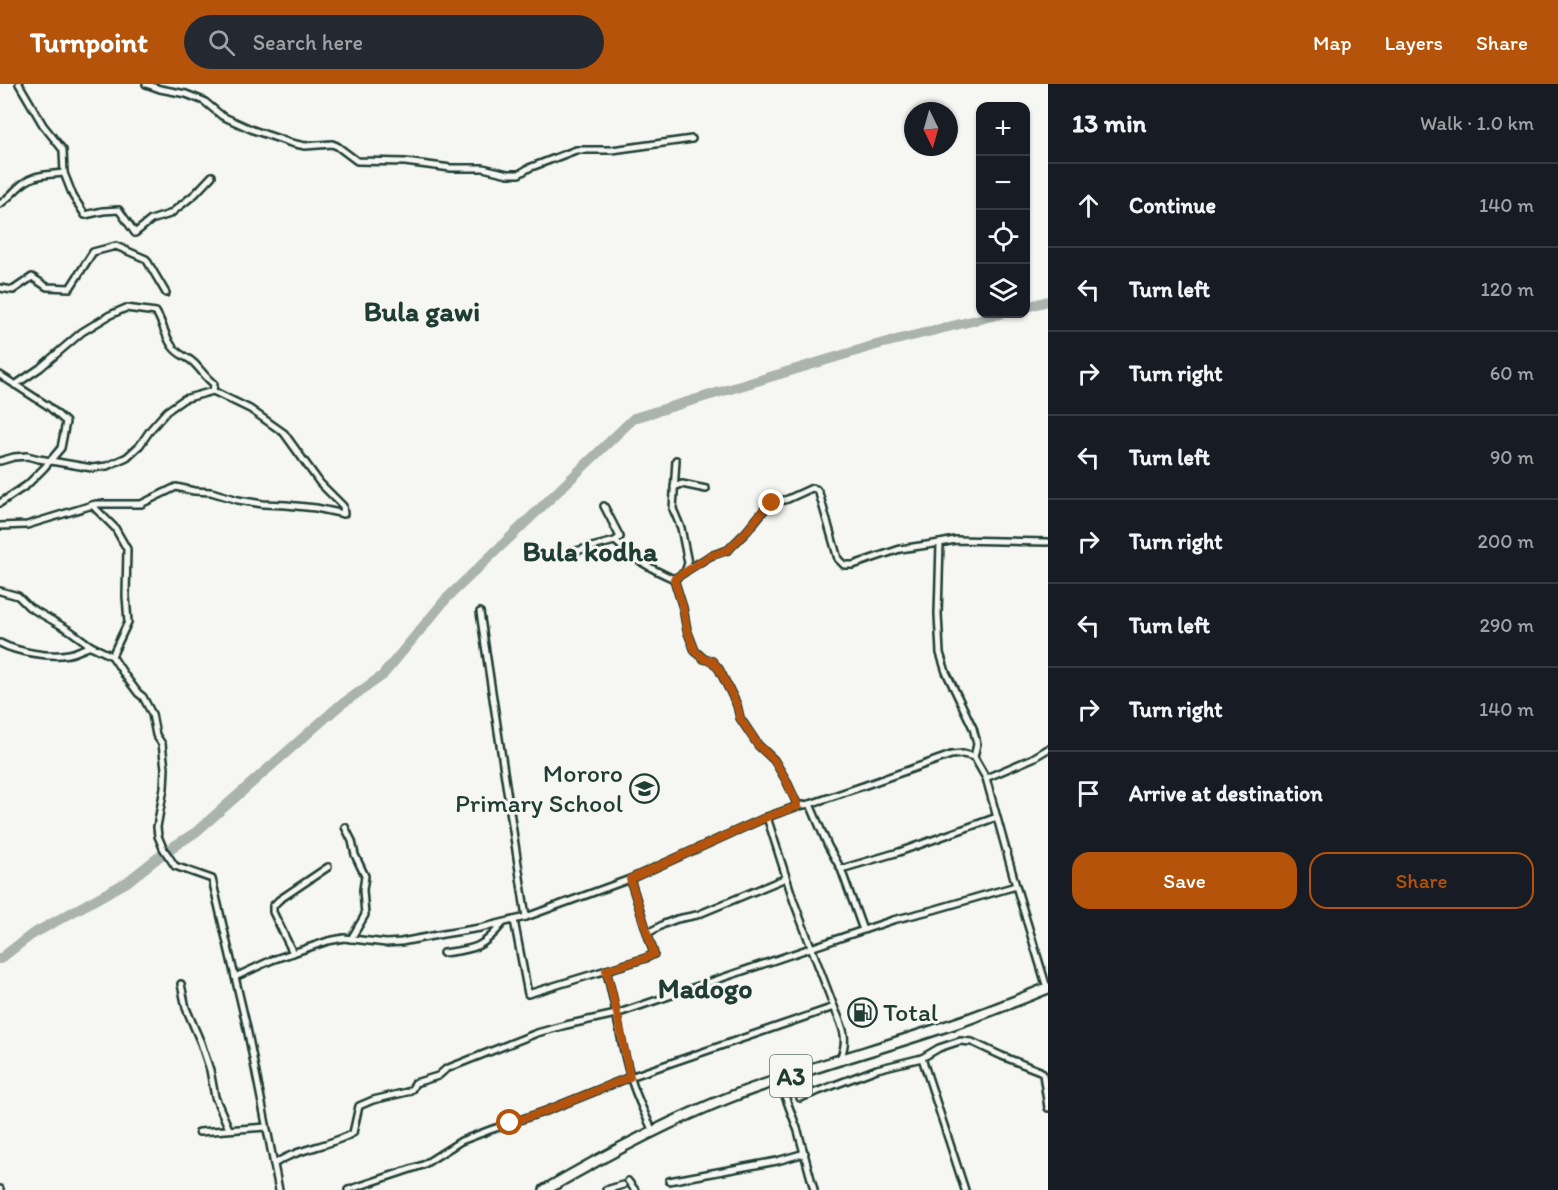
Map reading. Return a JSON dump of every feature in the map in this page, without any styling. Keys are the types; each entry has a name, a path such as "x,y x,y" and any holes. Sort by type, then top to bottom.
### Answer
{"highway":[{"name":"A3","path":"545,1190 693,1112 779,1080 963,1021 1048,988"}],"street":[{"path":"19,84 43,126 63,150 64,173 85,215 119,210 135,233 152,220 170,214 195,194 212,176"},
{"path":"146,84 204,101 222,116 252,130 291,143 305,146 332,144 357,161 483,168 508,174 519,174 576,150 612,150 692,139"},
{"path":"0,204 24,182 34,177 64,173"},
{"path":"0,288 13,290 32,277 47,287 70,288 93,252 116,246 146,259 166,293"},
{"path":"15,385 40,368 82,332 126,308 156,312 171,344 179,354 189,358 214,384 213,392"},
{"path":"0,375 48,406 66,422 61,448 27,485 0,503"},
{"path":"0,461 27,456 92,468 107,466 127,458 167,411 184,399 213,392 250,409 284,433 320,483 344,506 344,514 316,508 238,500 211,492 176,487 141,504 96,504 27,525 0,526"},
{"path":"676,460 673,509 681,528 687,556 688,563 685,572"},
{"path":"674,486 682,484 706,489"},
{"path":"674,579 710,556 728,550 769,504 788,499 812,488 819,493 838,559 844,565 853,565 910,547 955,540 1048,542"},
{"path":"92,505 115,528 127,549 128,622 112,656"},
{"path":"576,551 615,541 620,537 604,506"},
{"path":"615,541 632,557 649,568 674,579 687,630 695,651 704,659 712,661 719,669 737,705 740,718 758,745 774,760 798,806"},
{"path":"940,543 938,614 940,653 946,672 973,728 977,744 974,757 986,778 1016,886 1048,988"},
{"path":"0,591 18,596 29,607 69,630 91,646 112,656 143,697 152,714 156,735 162,744 165,768 157,827 158,836 175,866 212,879 259,1087 279,1190"},
{"path":"480,612 526,917"},
{"path":"0,643 10,648 47,655 69,654 91,646"},
{"path":"986,778 1048,749"},
{"path":"235,977 328,941 344,938 386,943 401,942 526,917 630,879 767,817 951,755 963,754 974,757"},
{"path":"810,804 841,869 863,930"},
{"path":"767,817 786,878 843,1029 845,1048 839,1060"},
{"path":"841,869 899,852 997,817"},
{"path":"345,827 365,876 363,890 365,915 351,939"},
{"path":"293,953 273,912 273,906 328,867"},
{"path":"648,933 664,924 697,915 786,878"},
{"path":"514,920 528,994 646,958 654,954 630,879"},
{"path":"274,1164 286,1156 344,1139 353,1134 359,1106 373,1100 407,1092 415,1083 438,1076 446,1069 537,1033 616,1014 893,920 1016,886"},
{"path":"443,953 471,950 483,944 503,923"},
{"path":"606,970 613,991 630,1077 653,1132"},
{"path":"181,984 186,1008 210,1070 215,1097 229,1130"},
{"path":"348,1190 423,1165 461,1141 546,1111 630,1077 834,1007"},
{"path":"800,1098 877,1069 922,1058 946,1045 960,1041 972,1042 1046,1074 1048,1108"},
{"path":"922,1058 965,1190"},
{"path":"779,1080 791,1110 814,1190"},
{"path":"199,1132 266,1127"},
{"path":"669,1181 805,1154"},
{"path":"606,1190 625,1183 635,1190"}],"waterway":[{"path":"1030,306 1048,301"},
{"path":"0,959 31,935 127,882 165,852 196,832 339,706 382,676 446,599 634,418 876,345 984,318"}],"place":[{"name":"Mororo Primary School","path":"644,788"},
{"name":"Total","path":"862,1012"}],"district":[{"name":"Bula gawi","path":"422,311"},
{"name":"Bula kodha","path":"590,551"},
{"name":"Madogo","path":"705,988"}],"route":[{"path":"510,1123 630,1077 613,991 606,970 654,954 630,879 767,817 798,806 774,760 758,745 740,718 737,705 719,669 712,661 704,659 695,651 687,630 674,579 710,556 728,550 772,503"}]}
